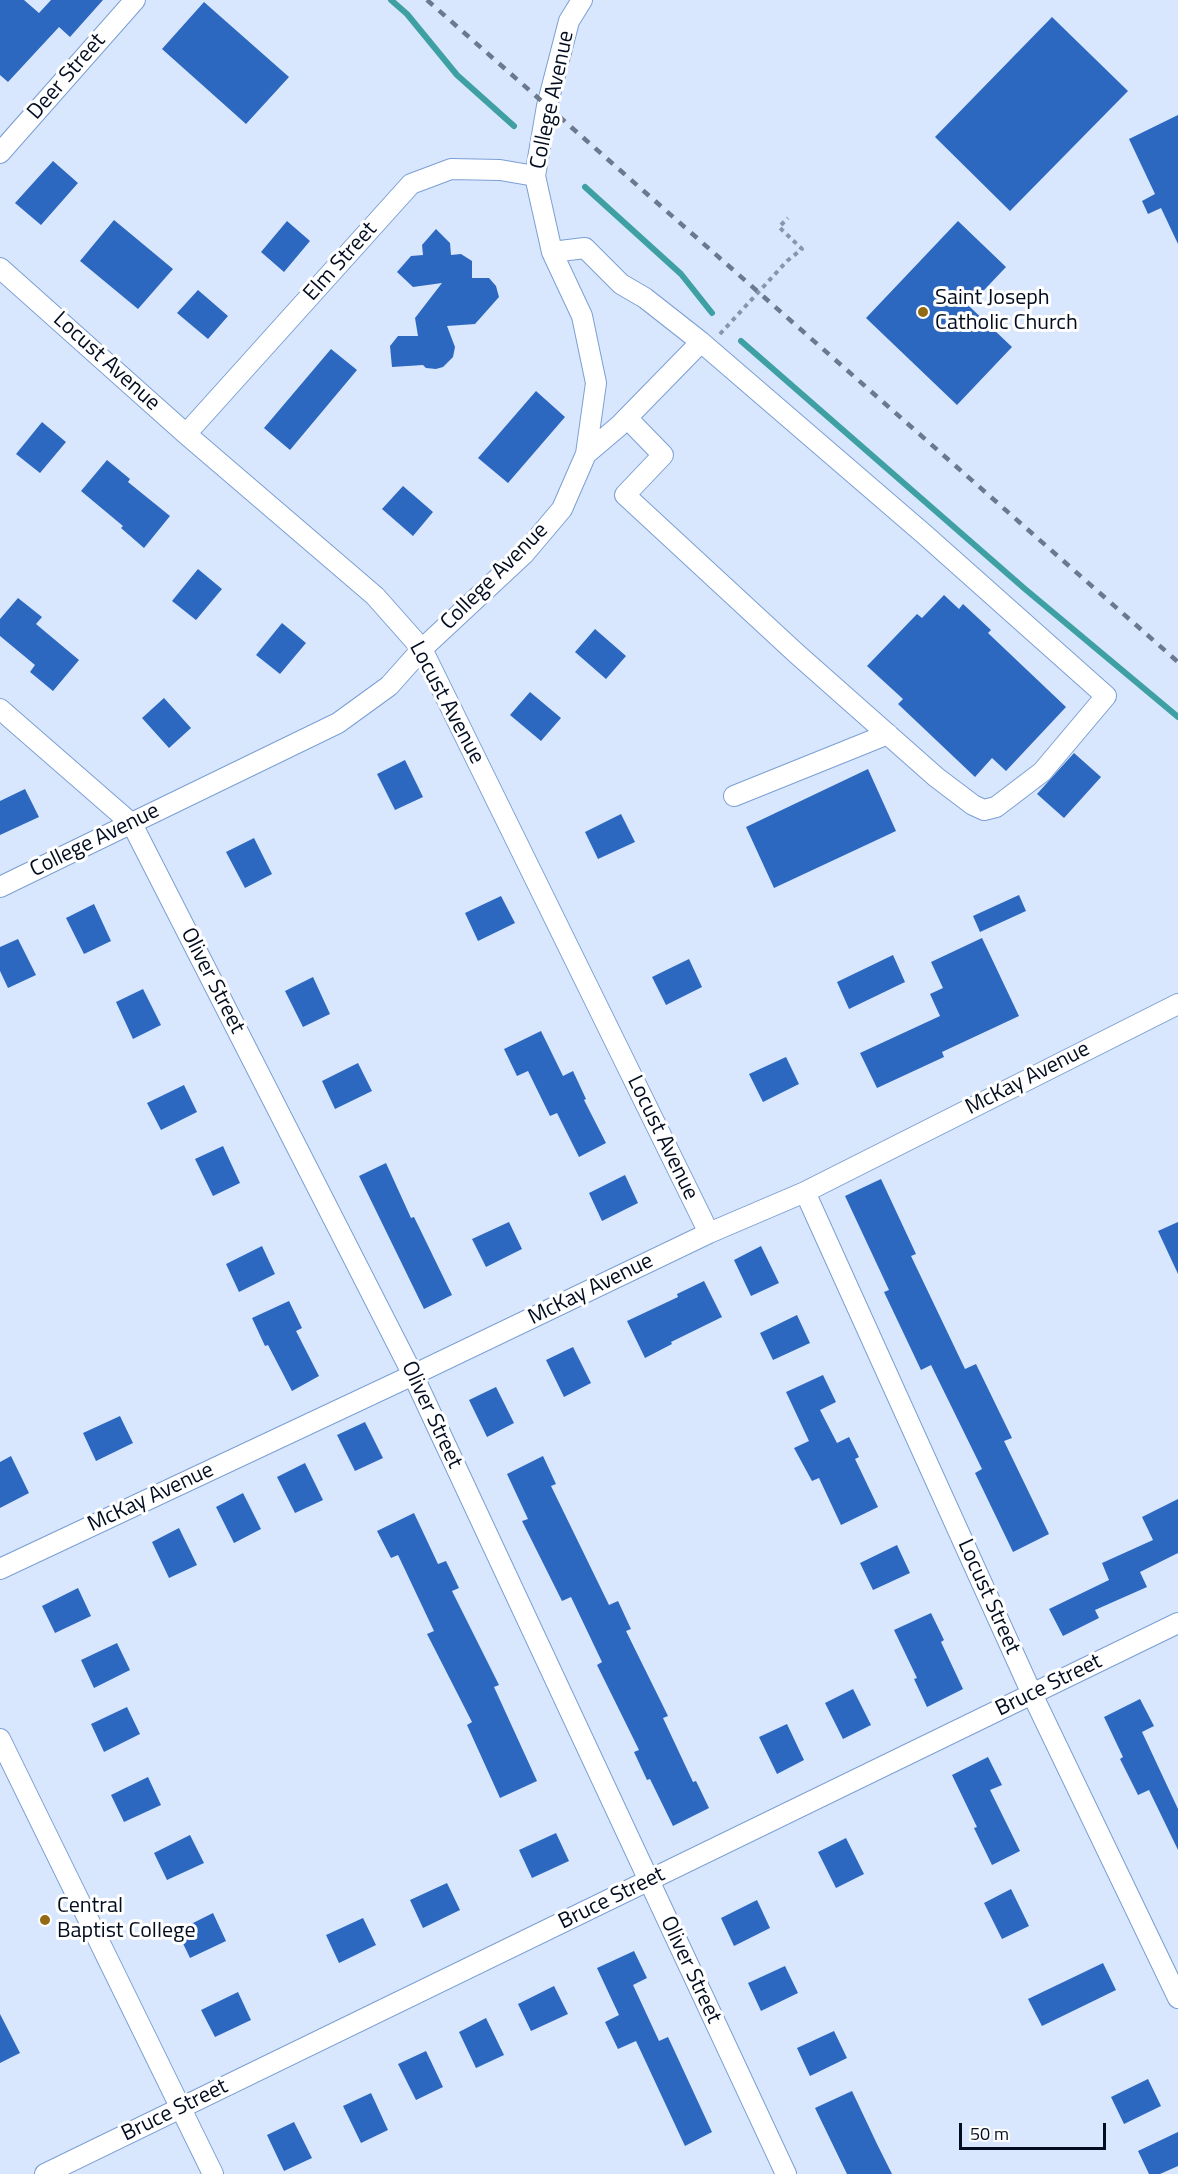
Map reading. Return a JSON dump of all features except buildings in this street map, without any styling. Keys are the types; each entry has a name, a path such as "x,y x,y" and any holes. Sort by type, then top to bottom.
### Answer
{"street":[{"name":"Deer Street","path":"0,153 135,0"},
{"name":"College Avenue","path":"0,887 339,723 389,686 422,649 524,554 562,508 586,453 596,383 582,316 552,252 535,176 547,106 569,21 582,0"},
{"name":"Elm Street","path":"186,434 411,184 451,170 500,170 535,176"},
{"path":"552,252 585,248 621,284 645,298 704,345 924,534 1106,696 1042,772 996,807 984,810 973,805 936,777 797,654 625,495 663,455 627,418"},
{"name":"Locust Avenue","path":"0,270 375,596 422,649 709,1233"},
{"path":"586,453 627,418 704,345"},
{"name":"Oliver Street","path":"0,708 132,824 413,1376 786,2174"},
{"path":"734,796 888,734"},
{"name":"McKay Avenue","path":"0,1569 413,1376 709,1233 805,1192 1178,1004"},
{"name":"Locust Street","path":"805,1192 1032,1694 1178,1998"},
{"name":"Bruce Street","path":"45,2174 1178,1623"},
{"path":"0,1739 5,1760 213,2174"}],"path":[{"path":"704,345 787,261 802,249 779,227 788,218"}],"waterway":[{"path":"391,0 407,14 457,75 514,126"},
{"path":"585,187 681,274 712,313"},
{"path":"741,341 1025,589 1178,717"}],"railway":[{"path":"427,0 1178,662"}],"place":[{"name":"Saint Joseph Catholic Church","path":"923,312"},
{"name":"Central Baptist College","path":"45,1920"}]}
